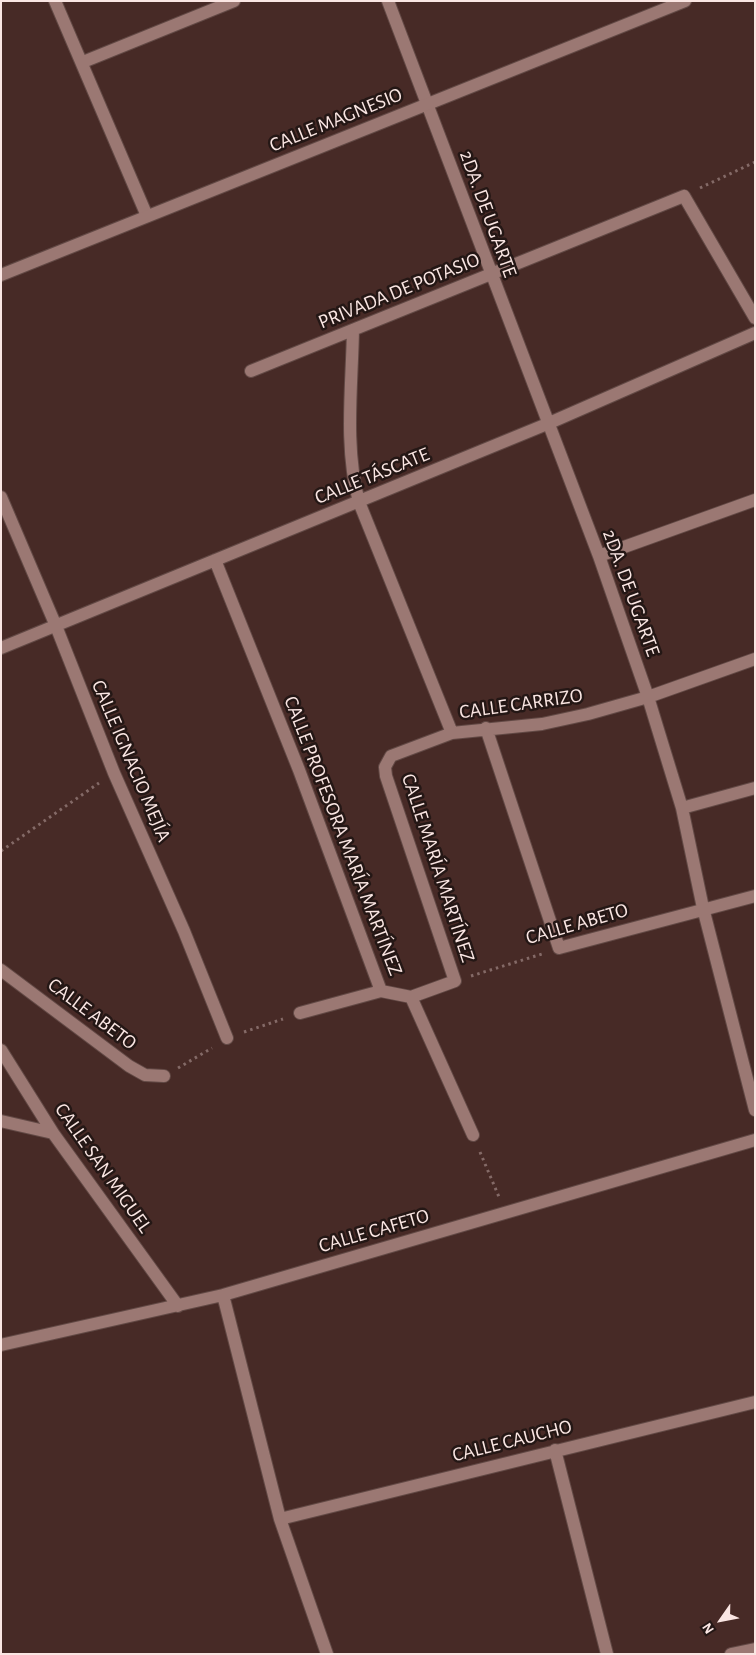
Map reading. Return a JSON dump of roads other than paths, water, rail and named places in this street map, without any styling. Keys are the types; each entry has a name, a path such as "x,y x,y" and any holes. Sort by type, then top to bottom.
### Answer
{"street":[{"path":"55,1 83,62 147,216"},
{"path":"83,62 234,1"},
{"name":"2DA. DE UGARTE","path":"388,1 547,424 599,556 648,697 682,808 704,908 755,1110"},
{"name":"CALLE MAGNESIO","path":"1,275 685,1"},
{"name":"PRIVADA DE POTASIO","path":"251,372 684,196 755,318"},
{"path":"353,330 351,457 353,482 359,502 452,733"},
{"name":"CALLE TÁSCATE","path":"1,648 547,424 755,333"},
{"name":"CALLE IGNACIO MEJÍA","path":"1,497 56,626 114,773 184,931 227,1038"},
{"path":"599,556 755,500"},
{"name":"CALLE PROFESORA MARÍA MARTÍNEZ","path":"215,560 300,770 381,991 411,997 473,1135"},
{"name":"CALLE CARRIZO","path":"386,767 391,756 397,752 452,733 486,728 542,724 588,714 648,697 755,658"},
{"name":"CALLE ABETO","path":"486,728 559,948 755,896"},
{"name":"CALLE MARÍA MARTÍNEZ","path":"386,767 386,776 455,981 411,997"},
{"path":"682,808 755,788"},
{"name":"CALLE ABETO","path":"1,970 129,1066 144,1074 164,1076"},
{"path":"300,1013 381,991"},
{"name":"CALLE SAN MIGUEL","path":"1,1050 53,1133 178,1306"},
{"path":"1,1121 53,1133"},
{"name":"CALLE CAFETO","path":"1,1345 224,1295 755,1140"},
{"path":"224,1295 280,1519 326,1654"},
{"name":"CALLE CAUCHO","path":"280,1519 755,1402"},
{"path":"555,1450 607,1654"},
{"path":"731,1654 755,1648"}]}
